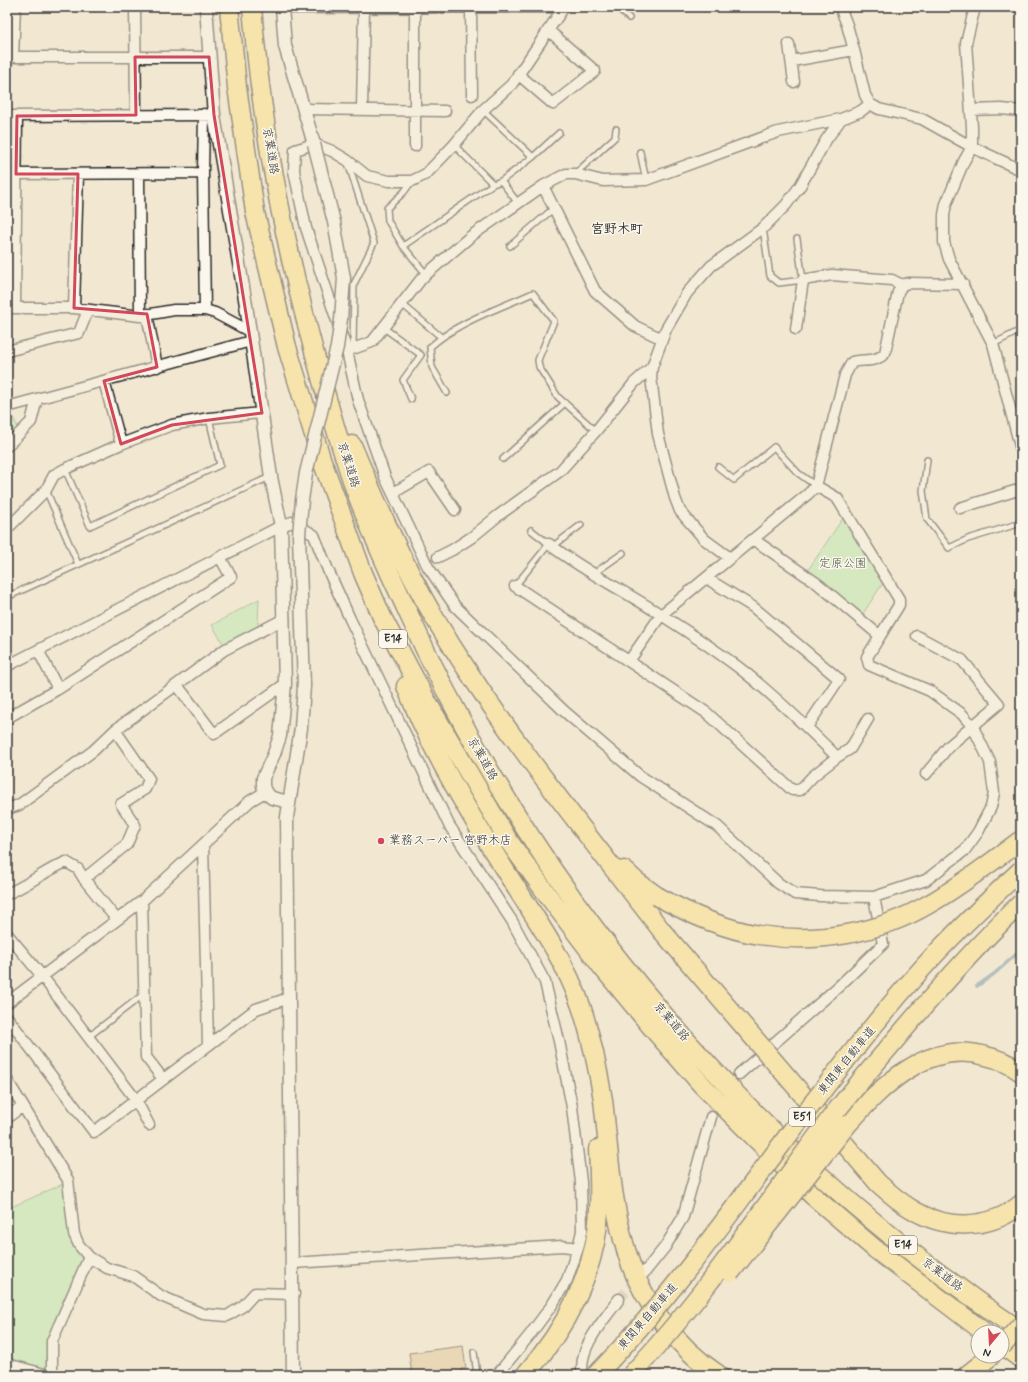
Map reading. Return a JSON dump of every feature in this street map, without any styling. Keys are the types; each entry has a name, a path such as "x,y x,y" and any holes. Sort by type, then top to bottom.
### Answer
{"highway":[{"name":"京葉道路","path":"229,7 236,87 255,212 289,354 321,458 341,516 382,617 426,700 508,840 592,954 654,1030 702,1085 812,1195 875,1249 973,1324"},
{"name":"京葉道路","path":"252,7 260,88 274,178 293,268 335,427 356,492 382,556 419,638 438,679 497,785 532,841 614,954 711,1069 765,1124 857,1208 959,1288 1021,1331"},
{"path":"311,340 366,479 389,530 434,616 464,665 494,709 561,802 662,931 878,1184 895,1198 910,1209 923,1215 939,1221 967,1225 995,1220 1021,1204"},
{"path":"382,617 407,689 432,745 503,868 552,943 568,974 581,1006 597,1067 616,1206 626,1250 632,1268 649,1301 678,1340 694,1356 719,1375"},
{"path":"561,802 614,861 657,896 682,910 730,928 758,935 793,938 838,936 860,932 906,916 929,904 959,885 1021,840"},
{"name":"東関東自動車道","path":"596,1375 639,1329 685,1273 819,1095 902,993 942,948 1021,870"},
{"name":"東関東自動車道","path":"631,1375 662,1342 705,1287 834,1114 880,1057 967,958 1021,903"},
{"path":"525,1375 547,1349 560,1329 577,1295 592,1251 599,1211 598,1142 591,1069 582,1022 568,974"},
{"path":"662,1342 700,1307 725,1279 847,1125 872,1097 896,1077 913,1065 932,1058 954,1053 976,1053 1012,1065 1021,1072"},
{"path":"1010,1337 1021,1325"},
{"path":"1010,1351 1021,1359"},
{"path":"967,1375 982,1364"}],"street":[{"path":"15,7 10,57 209,57"},
{"path":"135,7 136,115"},
{"path":"206,7 209,57 209,114 203,173 206,310"},
{"path":"415,7 415,146"},
{"path":"471,7 472,95"},
{"path":"294,1375 287,817 301,728 304,686 299,535 306,473 337,347 344,278 334,222 314,144 285,46 282,8 563,7"},
{"path":"563,7 512,84 483,110 454,146 426,174 412,181 389,181 367,176 347,160 332,151 314,144 295,150 294,171 306,228 350,350 358,400 386,477 428,567 455,606 564,711 640,776 717,826 778,883 795,894 874,897 926,880 965,850 978,832 991,807 994,793 990,762 973,726 962,714 930,691 869,665 867,657 899,605 899,599 837,498 816,486"},
{"path":"840,7 847,25 865,95 870,104 879,109 922,119 972,147 1021,170"},
{"path":"975,7 966,43 972,147 950,194 944,215 944,242 949,259 993,344 1021,450"},
{"path":"362,110 364,8"},
{"path":"518,74 553,104 595,71 548,30"},
{"path":"789,44 794,82"},
{"path":"792,61 854,50"},
{"path":"350,350 372,342 422,278 471,236 543,186 566,174 576,174 602,181 646,180 778,132 841,119 861,111 870,104"},
{"path":"971,110 1001,108 1021,111"},
{"path":"303,109 446,111"},
{"path":"209,114 12,116 16,174 11,307 74,308 143,315 174,310 206,310 215,313 250,336"},
{"path":"209,114 241,274 271,477 281,526 285,684 280,736 263,778 266,792 272,798 289,802"},
{"path":"730,558 704,539 680,510 675,498 658,434 651,377 652,367 662,337 687,293 711,266 763,228 786,205 800,186 826,140 841,119"},
{"path":"16,174 203,173"},
{"path":"74,308 78,174"},
{"path":"138,174 143,315 157,367"},
{"path":"543,186 595,291 635,326 656,336 662,337"},
{"path":"796,329 803,280 832,275 892,280 902,285"},
{"path":"629,661 661,615 816,486 845,375 852,362 874,360 881,358 885,353 898,292 902,285 908,283 963,284"},
{"path":"7,351 79,333 88,310"},
{"path":"7,407 157,367 250,336"},
{"path":"438,557 472,537 499,515 560,471 596,431 634,383 652,367"},
{"path":"104,381 122,444"},
{"path":"7,446 31,422 37,399"},
{"path":"7,529 46,490 54,475 65,469 122,444 172,425 209,418 262,413"},
{"path":"393,493 429,472 455,510"},
{"path":"960,508 1021,489"},
{"path":"7,666 281,526 292,522 314,535 350,620 449,824 512,921 544,982 558,1041 572,1108 581,1182 582,1231 567,1280 552,1305 497,1375"},
{"path":"753,539 818,584 880,636"},
{"path":"551,546 593,574 661,615 737,666 769,692 837,757"},
{"path":"7,718 58,689 231,577 220,557"},
{"path":"706,578 753,607 840,679 807,727"},
{"path":"515,586 707,713 792,790 800,790 813,776 850,748 868,719"},
{"path":"7,809 19,805 93,751 115,730 224,650 284,619"},
{"path":"918,636 962,660 999,704 949,746 926,774"},
{"path":"38,650 58,689"},
{"path":"177,685 214,734 285,684"},
{"path":"84,879 127,844 136,826 121,804 145,789 149,779 115,730"},
{"path":"7,1003 142,901 250,801 266,792"},
{"path":"203,845 208,1044"},
{"path":"7,894 52,868 66,862 78,869 84,879 117,920"},
{"path":"739,1074 838,987 883,944 874,897"},
{"path":"142,901 146,1057 163,1079"},
{"path":"7,934 42,976 136,1100 149,1125"},
{"path":"7,1017 94,1132 256,1009 289,998"},
{"path":"7,1080 68,1180 74,1234 79,1245 89,1257 107,1268 133,1276 161,1296 203,1314 227,1316 243,1306 255,1293 294,1294"},
{"path":"7,1118 22,1106"},
{"path":"644,1273 665,1248 683,1217 711,1117"},
{"path":"293,1263 562,1246 578,1248"},
{"path":"52,1375 52,1341 89,1257"},
{"path":"582,1375 582,1360 585,1350 620,1299"},
{"path":"7,1364 48,1375"}],"lane":[{"path":"617,7 629,18"},
{"path":"483,110 533,158"},
{"path":"576,174 615,138 616,129"},
{"path":"403,246 533,158 559,133"},
{"path":"454,146 493,184"},
{"path":"640,152 646,180"},
{"path":"347,160 374,243 354,284 350,350"},
{"path":"412,181 404,192 387,208 388,220 403,246 426,274"},
{"path":"501,181 518,203"},
{"path":"510,246 554,208"},
{"path":"763,228 770,276 779,283 803,280 797,239"},
{"path":"448,393 432,368 430,347 458,326 533,293 554,321 538,360 540,368 558,397 596,431"},
{"path":"402,304 441,338"},
{"path":"384,328 421,355 403,380 411,399"},
{"path":"993,344 1021,330"},
{"path":"503,459 565,403"},
{"path":"65,469 90,526 220,465 209,418"},
{"path":"718,467 734,480 774,447 798,473 816,486"},
{"path":"926,460 923,491 927,518 949,548 968,539 1021,523"},
{"path":"7,597 271,477"},
{"path":"46,490 78,564"},
{"path":"515,586 551,546 581,525"},
{"path":"530,530 551,546"},
{"path":"593,574 623,554"},
{"path":"88,1037 144,994"},
{"path":"474,1352 477,1375"},
{"path":"352,1375 377,1372"}],"highlighted area":[{"path":"135,57 209,57 214,115 262,413 172,425 121,444 104,381 157,367 147,314 74,308 78,174 16,174 17,116 136,115"}],"green space":[{"path":"11,414 18,427 7,438 7,415"},
{"name":"定原公園","path":"845,515 883,583 862,615 808,570"},
{"path":"259,599 258,626 224,645 212,625"},
{"path":"65,1183 77,1250 86,1258 51,1342 50,1371 7,1359 7,1209"}],"building":[{"path":"463,1346 466,1369 461,1369 462,1375 412,1375 409,1353"}],"waterway":[{"path":"977,986 994,974 1021,950"}],"tunnel":[{"path":"711,1117 715,1102 720,1092 739,1074"},
{"path":"619,1299 640,1277"}],"place":[{"name":"業務スーパー 宮野木店","path":"381,841"}],"district":[{"name":"宮野木町","path":"617,229"}]}
